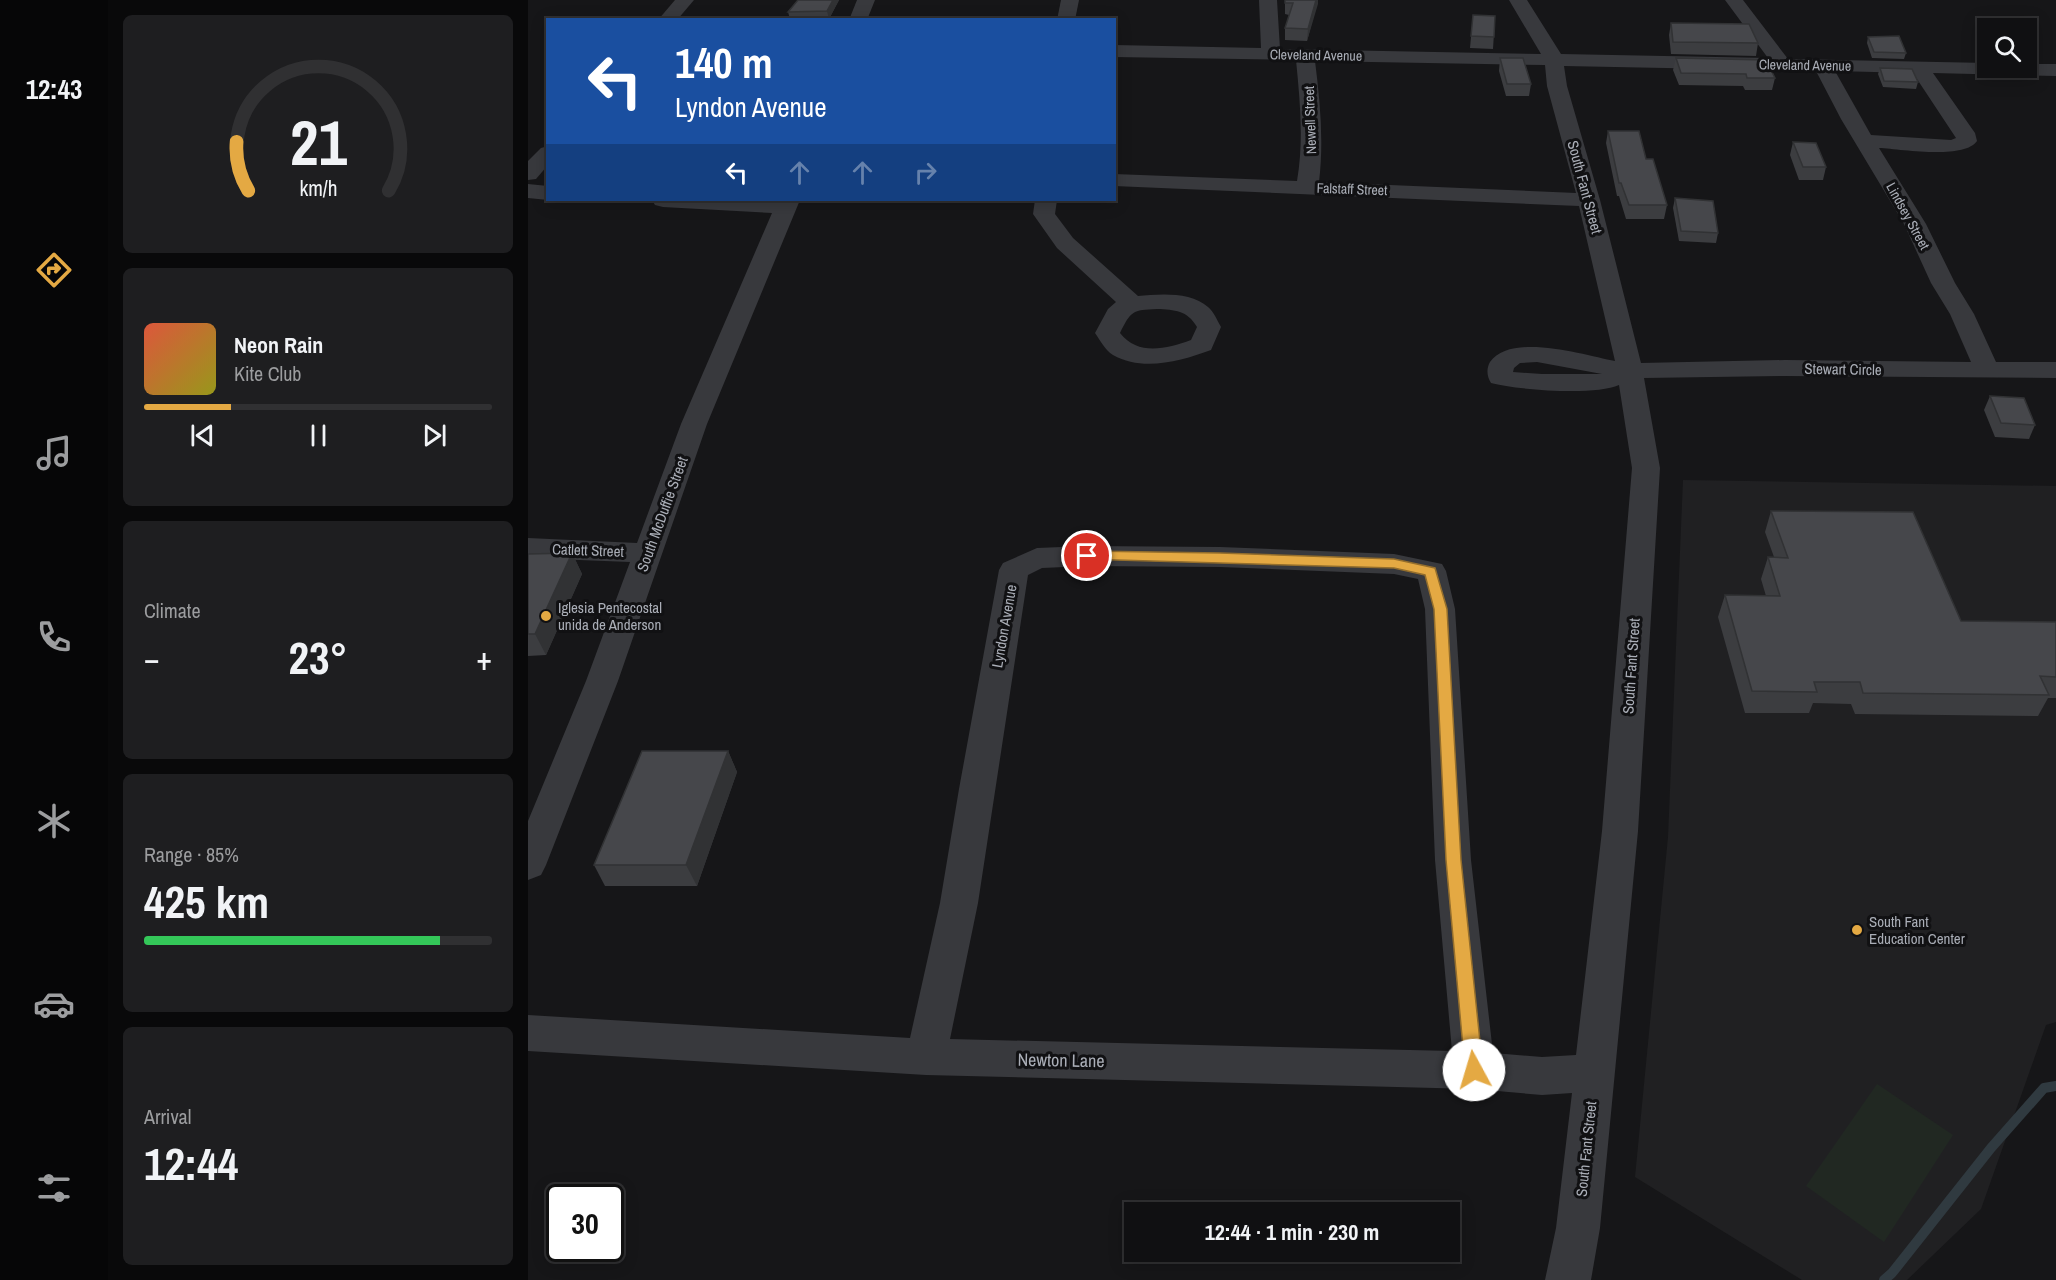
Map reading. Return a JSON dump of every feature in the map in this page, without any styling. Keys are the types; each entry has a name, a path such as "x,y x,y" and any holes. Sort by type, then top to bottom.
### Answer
{"street":[{"path":"669,18 684,0"},
{"path":"859,18 866,0"},
{"path":"1066,18 1070,0"},
{"path":"1268,0 1270,54"},
{"path":"1518,0 1554,59"},
{"path":"1734,0 1782,64"},
{"name":"Cleveland Avenue","path":"1116,51 2056,70"},
{"name":"Newell Street","path":"1305,55 1311,107 1311,161 1307,187"},
{"name":"South Fant Street","path":"1554,59 1557,86 1589,200 1630,370 1646,468 1620,831 1578,1228 1568,1280"},
{"name":"Lindsey Street","path":"1822,65 1864,141 1915,224 1943,283 1962,314 1987,370"},
{"path":"1864,141 1953,146 1967,141 1965,133 1919,67"},
{"path":"528,174 546,154"},
{"name":"Falstaff Street","path":"1116,180 1589,200"},
{"path":"528,192 546,193"},
{"path":"704,201 787,203"},
{"path":"1046,201 1044,214 1065,243 1132,304"},
{"name":"South McDuffie Street","path":"528,865 536,826 602,681 694,424 787,203"},
{"name":"Stewart Circle","path":"1630,370 1785,368 2056,370"},
{"name":"Catlett Street","path":"528,548 648,553"},
{"name":"Lyndon Avenue","path":"926,1057 959,903 976,789 1014,570 1037,558 1220,557 1394,564 1431,572 1440,609 1454,860 1474,1070"},
{"name":"Newton Lane","path":"528,1033 926,1057 1474,1070 1542,1076 1594,1073"}],"shaded area":[{"name":"South Fant Education Center","path":"1683,480 2056,486 2056,1022 2046,1025 1981,1209 1907,1280 1802,1280 1635,1177 1668,837"},
{"path":"1877,1084 1953,1135 1884,1242 1806,1186"}],"building":[{"path":"798,0 833,0 827,11 788,12"},
{"path":"1285,0 1316,0 1308,29 1285,28 1293,3 1285,3"},
{"path":"1473,15 1495,16 1494,37 1471,36"},
{"path":"1671,23 1749,24 1758,43 1673,42"},
{"path":"1899,36 1906,53 1874,52 1868,37"},
{"path":"1500,58 1523,58 1531,84 1507,84"},
{"path":"1676,58 1766,60 1775,78 1747,78 1746,74 1681,73"},
{"path":"1880,68 1912,69 1918,82 1884,81"},
{"path":"1608,131 1639,131 1646,159 1653,159 1667,205 1629,205 1621,183 1619,183"},
{"path":"1793,142 1816,143 1826,167 1803,167"},
{"path":"1675,198 1713,201 1718,233 1681,231"},
{"path":"1990,396 2024,398 2035,425 2001,423"},
{"path":"1771,511 1913,512 1961,621 2056,622 2056,677 2040,676 2049,695 1863,693 1860,682 1814,682 1817,692 1752,691 1725,595 1780,596 1768,557 1788,558"},
{"path":"572,553 535,634 528,634 528,554"},
{"path":"642,751 728,751 686,865 594,865"}],"waterway":[{"path":"1884,1280 1892,1273 1991,1148 2044,1088 2056,1086"}],"place":[{"name":"Iglesia Pentecostal unida de Anderson","path":"546,616"},
{"name":"South Fant Education Center","path":"1857,930"}],"route":[{"path":"1087,556 1220,557 1394,564 1431,572 1440,609 1454,860 1474,1070"}]}
